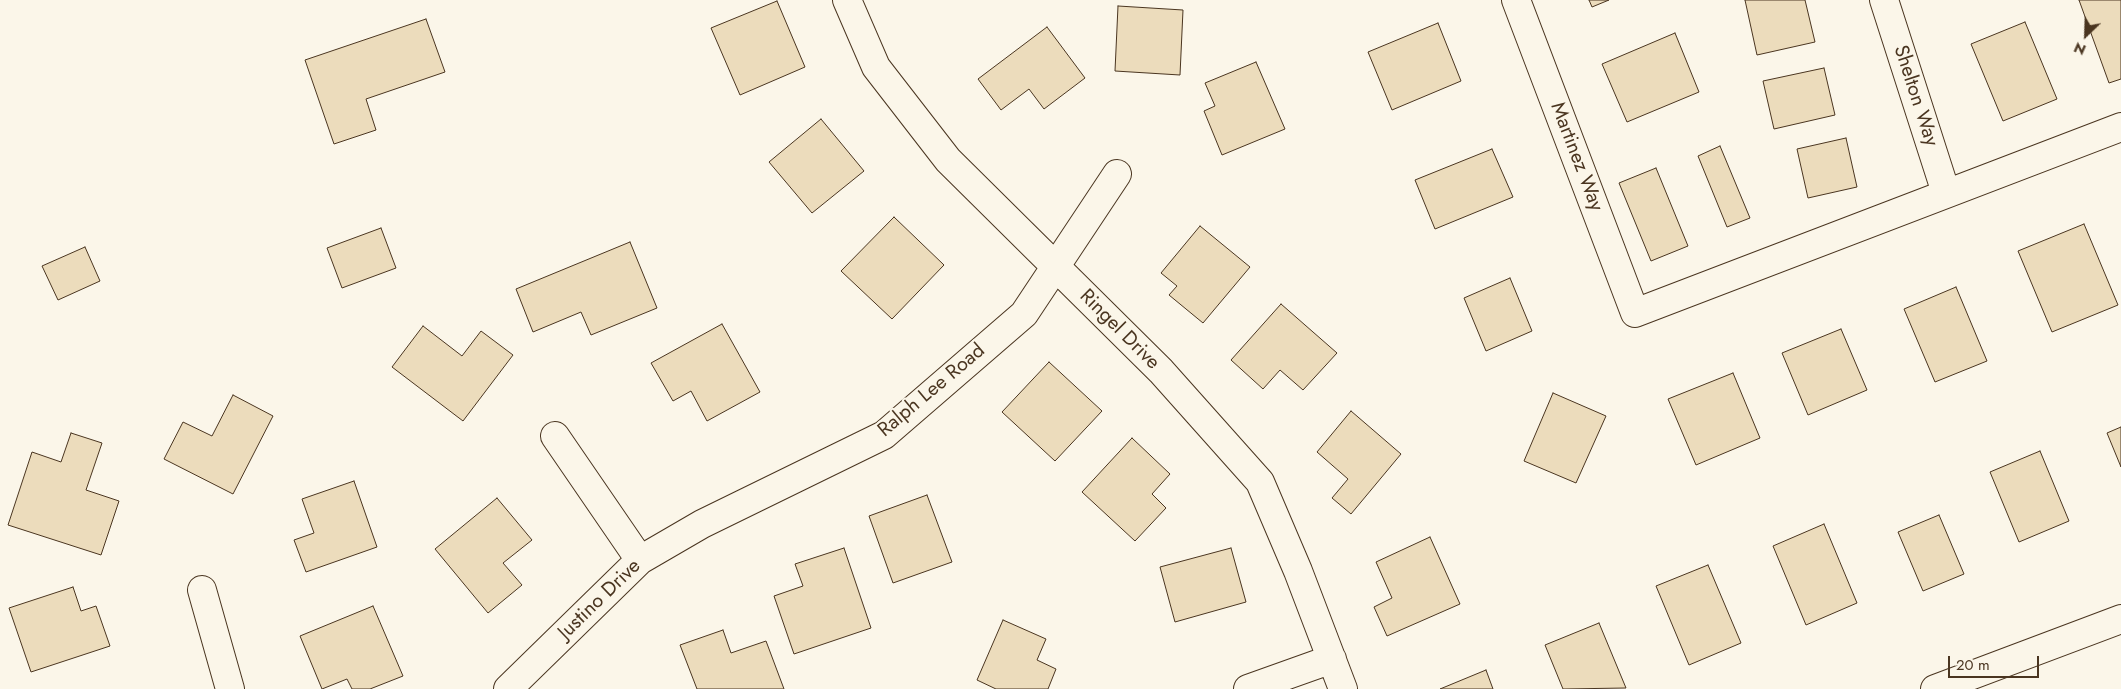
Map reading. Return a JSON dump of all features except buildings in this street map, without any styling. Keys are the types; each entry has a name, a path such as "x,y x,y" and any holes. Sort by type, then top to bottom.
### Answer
{"street":[{"name":"Ringel Drive","path":"847,0 876,67 948,160 1161,371 1260,482 1298,571 1343,689"},
{"name":"Martinez Way","path":"1516,0 1636,313 1946,193"},
{"name":"Shelton Way","path":"1884,0 1946,193"},
{"path":"1946,193 2121,127"},
{"name":"Ralph Lee Road","path":"702,524 884,435 1024,314 1117,174"},
{"path":"555,436 640,560"},
{"name":"Justino Drive","path":"508,689 640,560 702,524"},
{"path":"202,590 230,689"},
{"path":"1935,689 2121,620"},
{"path":"1248,689 1332,659"}]}
